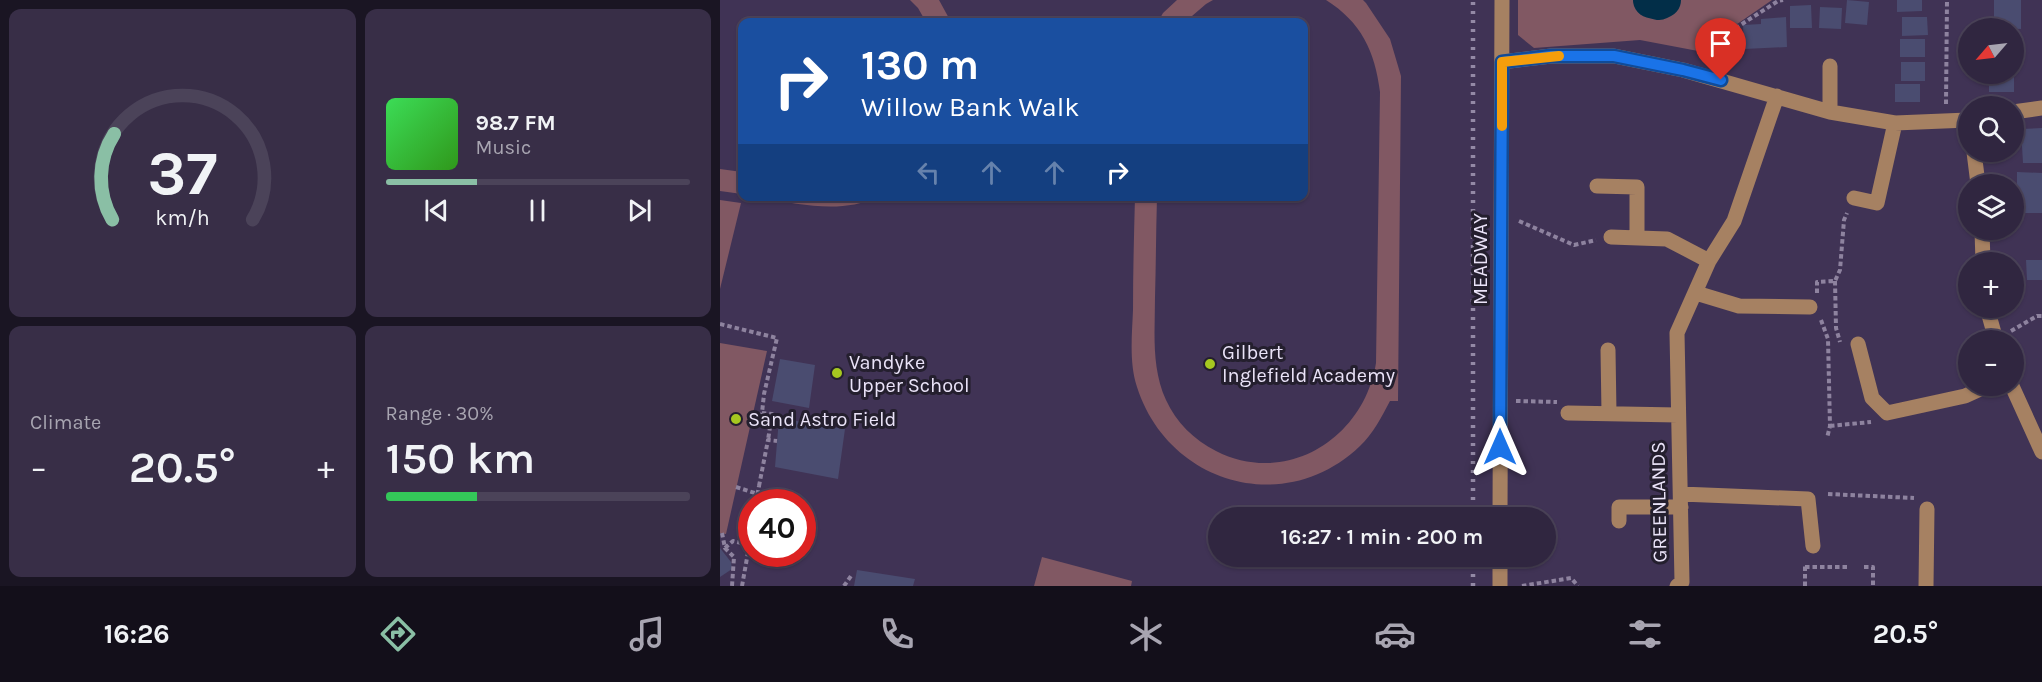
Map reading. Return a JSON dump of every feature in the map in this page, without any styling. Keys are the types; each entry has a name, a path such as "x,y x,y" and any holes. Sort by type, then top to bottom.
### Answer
{"street":[{"name":"MEADWAY","path":"1500,507 1502,0"},
{"path":"1502,62 1551,56 1614,56 1683,70 1830,112 1895,123 1958,121"},
{"path":"1830,66 1830,112"},
{"name":"GREENLANDS","path":"1677,586 1682,582 1677,333 1709,261 1734,221 1777,96"},
{"path":"2024,110 2042,108"},
{"path":"1854,198 1877,203 1895,123"},
{"path":"1597,186 1637,187 1637,236"},
{"path":"1611,237 1667,238 1709,261"},
{"path":"1696,293 1739,306 1810,307"},
{"path":"1858,344 1872,398 1887,413 1965,396"},
{"path":"1608,350 1609,413"},
{"path":"2017,396 2042,452"},
{"name":"GREENLANDS","path":"1568,413 1678,415"},
{"path":"1619,521 1619,507 1681,500 1808,499 1813,546"},
{"path":"1926,586 1928,509"},
{"path":"1500,567 1500,586"}],"path":[{"path":"1683,70 1728,33 1783,0"},
{"path":"1946,122 1947,0"},
{"path":"1854,198 1844,220 1840,270 1835,281 1836,328 1840,343 1858,344"},
{"path":"1501,213 1574,245 1611,237"},
{"path":"1827,438 1830,426 1828,339 1818,313 1810,307 1818,298 1817,282 1835,281"},
{"path":"2013,330 2037,316 2042,316"},
{"path":"720,324 777,338 764,394 762,413 772,414 759,489"},
{"path":"1828,339 1838,336"},
{"path":"1501,400 1557,402 1568,413"},
{"path":"1830,426 1886,421 1887,413"},
{"path":"768,440 777,441"},
{"path":"736,487 742,489"},
{"path":"1828,494 1918,498 1928,509"},
{"path":"722,533 725,548 734,557 732,586"},
{"path":"725,548 733,541 738,542"},
{"path":"742,586 745,567"},
{"path":"1805,586 1805,567 1850,567"},
{"path":"1864,567 1874,567 1873,586"},
{"path":"844,586 851,576"},
{"path":"1522,586 1571,578 1578,586"}],"shaded area":[{"path":"910,0 939,0 949,18 924,18"},
{"path":"1177,0 1213,0 1190,18 1160,18"},
{"path":"1326,0 1363,0 1366,3 1390,39 1401,76 1398,401 1390,401 1365,441 1330,468 1298,481 1265,485 1232,480 1201,467 1174,447 1152,420 1137,387 1134,378 1132,349 1135,201 1157,201 1156,362 1166,400 1180,423 1193,436 1216,451 1243,461 1269,463 1295,459 1318,449 1339,433 1356,413 1369,390 1376,363 1380,92 1374,63 1364,39 1357,28"},
{"path":"1518,0 1647,0 1659,3 1666,0 1772,0 1698,51 1640,40 1534,48 1518,35"},
{"path":"720,169 738,171 738,193 720,191"},
{"path":"720,200 741,203 720,289"},
{"path":"782,201 866,201 833,206"},
{"name":"Sand Astro Field","path":"720,343 767,351 726,534 720,533"},
{"path":"1042,557 1132,581 1131,586 1034,586"}],"building":[{"path":"1847,0 1869,2 1867,25 1845,23"},
{"path":"1897,0 1922,0 1922,11 1897,12"},
{"path":"1994,0 2021,0 2021,18 1994,18"},
{"path":"1811,5 1812,28 1790,28 1790,6"},
{"path":"1820,7 1842,8 1841,29 1819,28"},
{"path":"1786,17 1787,47 1744,49 1743,25 1761,24 1761,19"},
{"path":"1902,17 1927,17 1928,35 1902,36"},
{"path":"1900,39 1925,39 1925,57 1900,57"},
{"path":"1901,62 1925,62 1925,81 1901,81"},
{"path":"1895,84 1920,84 1920,102 1895,102"},
{"path":"1989,84 2014,84 2014,92 1989,92"},
{"path":"2042,128 2042,163 2023,163 2024,129"},
{"path":"2017,172 2042,173 2042,213 2024,213 2024,174 2017,174"},
{"path":"2026,260 2042,260 2042,280 2027,280"},
{"path":"780,359 815,365 809,408 772,401"},
{"path":"779,418 845,429 838,479 775,467"},
{"path":"720,548 731,562 732,569 720,577"},
{"path":"857,570 915,579 913,586 854,586"}],"waterway":[{"path":"1651,0 1659,2 1663,0"}],"railway":[{"path":"1473,0 1473,507"},
{"path":"1473,567 1473,586"}],"slow traffic":[{"path":"1502,126 1502,62 1559,56"}],"place":[{"name":"Gilbert Inglefield Academy","path":"1210,364"},
{"name":"Vandyke Upper School","path":"837,373"},
{"name":"Sand Astro Field","path":"736,419"}],"route":[{"path":"1500,447 1502,62 1551,56 1614,56 1721,80"}]}
